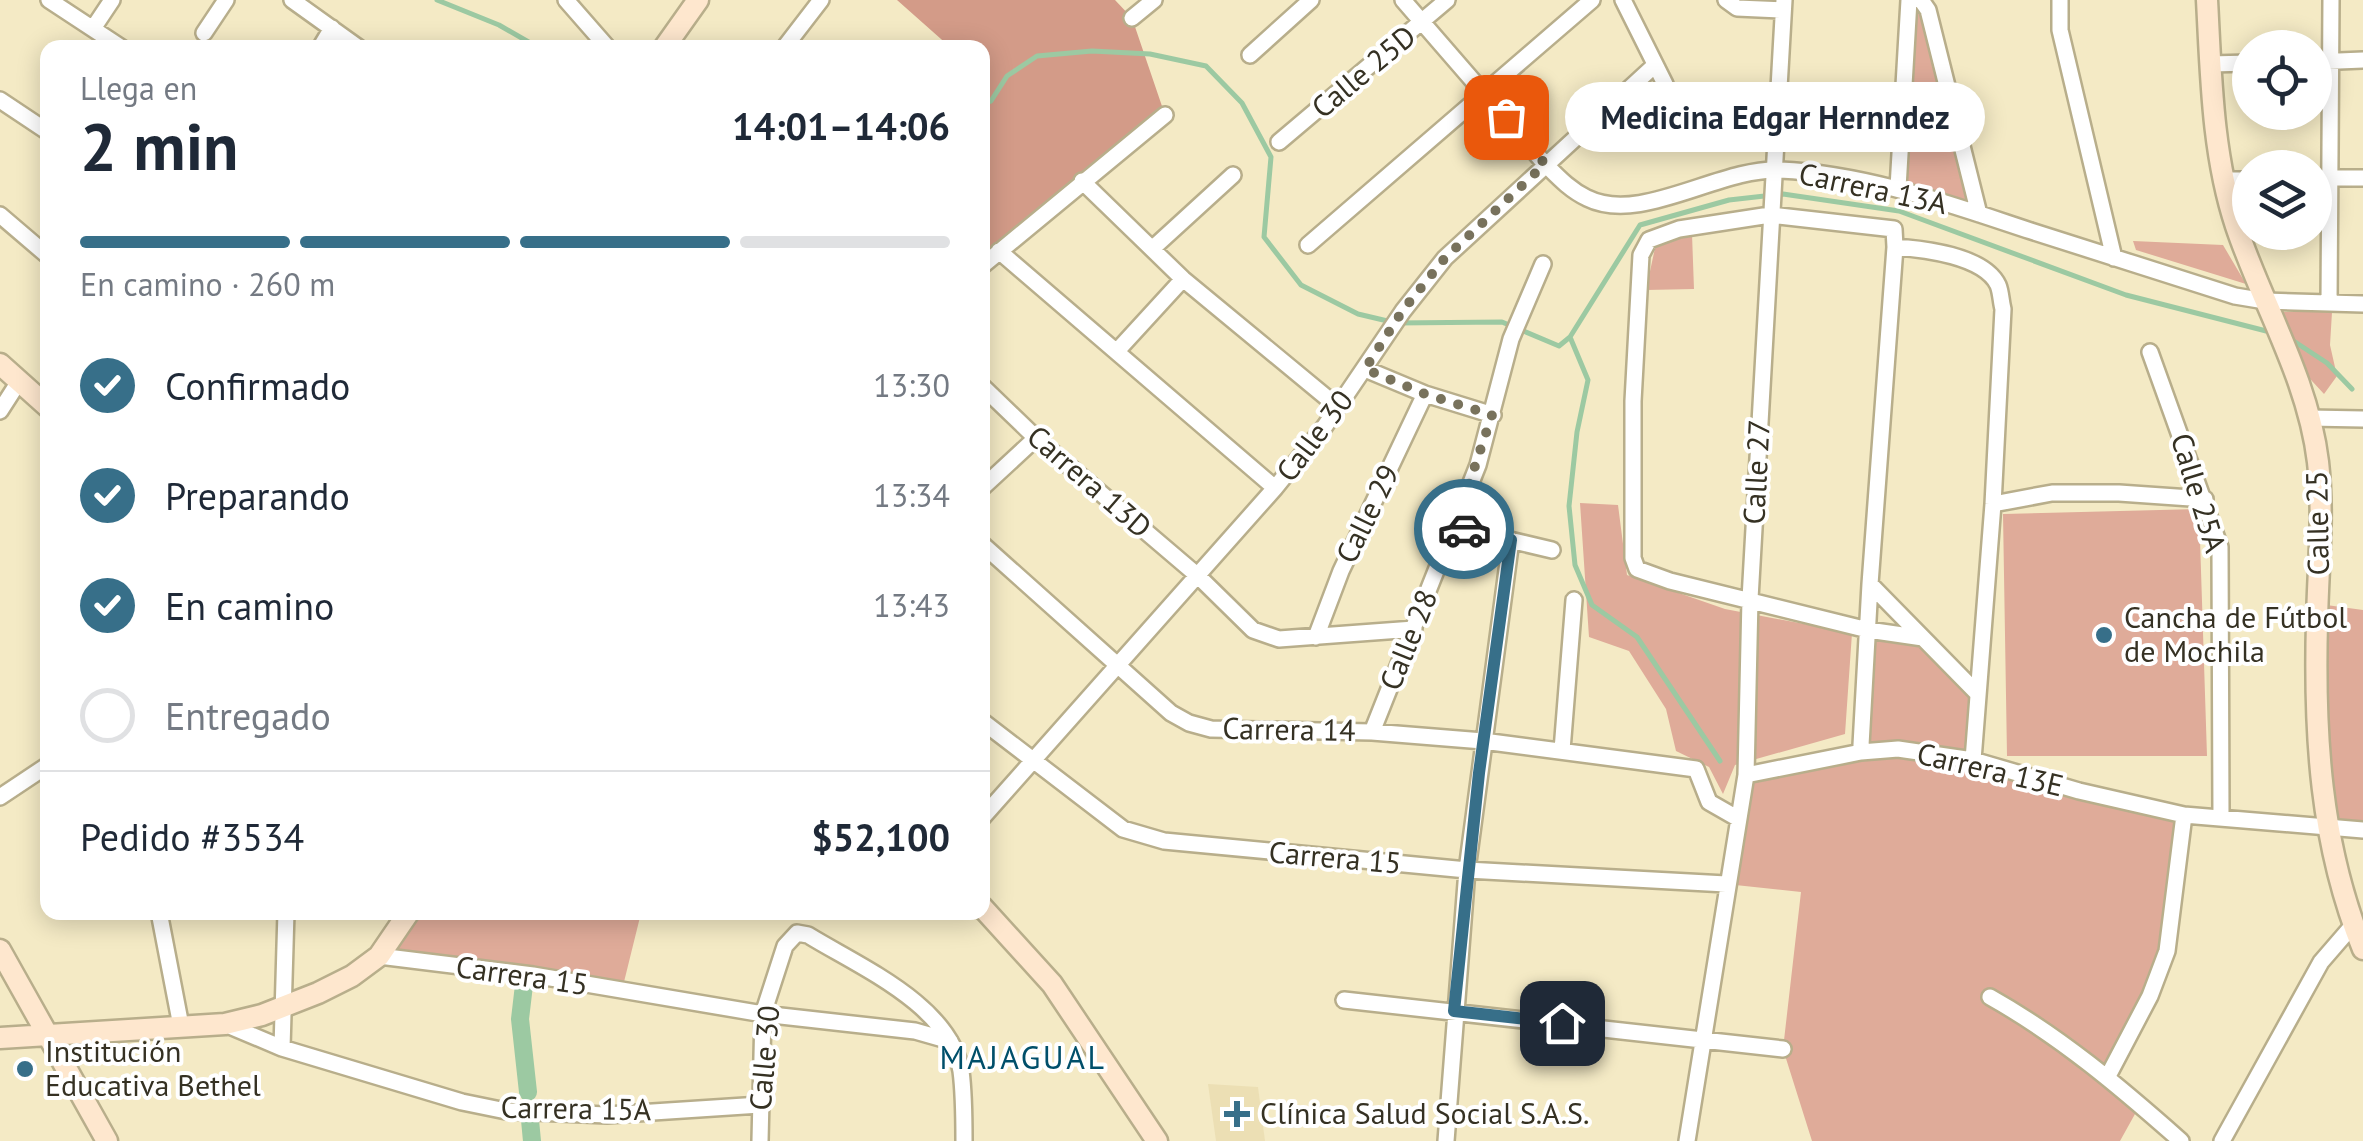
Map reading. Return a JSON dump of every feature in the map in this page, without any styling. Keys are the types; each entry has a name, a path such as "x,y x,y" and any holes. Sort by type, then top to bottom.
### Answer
{"street":[{"path":"50,0 111,40"},
{"path":"94,27 112,0"},
{"path":"204,33 226,0"},
{"path":"292,0 349,40"},
{"path":"670,40 698,0"},
{"path":"790,40 821,0"},
{"path":"1132,18 1154,0"},
{"path":"1250,54 1311,0"},
{"name":"Carrera 13A","path":"1402,0 1545,164 1590,200 1618,205 1643,203 1727,177 1824,174 1898,188 2235,296 2265,301 2363,304"},
{"name":"Calle 25D","path":"1279,142 1447,0"},
{"path":"1308,245 1592,0"},
{"path":"1623,0 1665,84"},
{"path":"1726,0 1737,8 1784,5"},
{"path":"1898,188 1908,0"},
{"path":"1921,0 1928,10 1979,214"},
{"path":"2060,0 2060,30 2114,258"},
{"name":"Calle 25","path":"2206,0 2210,64 2234,222 2290,361 2318,460 2321,511 2316,724 2320,778 2327,826 2353,925"},
{"path":"2327,30 2330,0"},
{"path":"574,4 602,40"},
{"name":"Calle 27","path":"1746,775 1750,600 1784,5"},
{"path":"325,40 332,28"},
{"path":"2332,61 2363,60"},
{"path":"2210,64 2232,63"},
{"name":"Calle 30","path":"990,809 1274,488 1338,407 1403,310 1445,258 1655,65"},
{"path":"0,100 40,127"},
{"path":"990,259 1165,115"},
{"path":"1152,249 1233,176"},
{"path":"2332,178 2363,178"},
{"path":"2225,180 2232,180"},
{"path":"1082,181 1183,280 1338,407"},
{"path":"1861,752 1868,630 1870,584 1895,247 1894,229 1771,208 1679,229 1649,240 1644,246 1633,400 1634,565 1645,574 1868,630 1923,638"},
{"path":"0,215 40,249"},
{"path":"1895,247 1961,258 1998,285 2002,309 1993,504 1973,760"},
{"path":"2326,250 2329,304"},
{"path":"999,252 1274,488"},
{"name":"Calle 28","path":"1372,732 1455,526 1492,415 1511,338 1542,264"},
{"path":"1117,351 1183,280"},
{"name":"Calle 25A","path":"2150,352 2220,548 2221,818"},
{"path":"0,364 40,401"},
{"path":"1365,369 1425,394 1492,415"},
{"path":"0,411 18,383"},
{"name":"Carrera 13D","path":"990,394 1198,576 1252,630 1279,638 1414,630"},
{"name":"Calle 29","path":"1316,637 1341,571 1425,394"},
{"path":"2309,418 2363,419"},
{"path":"990,481 1036,438"},
{"path":"1993,504 2052,493 2119,492 2205,498"},
{"path":"1455,526 1552,550"},
{"path":"1446,1141 1468,870 1511,540"},
{"name":"Carrera 14","path":"990,551 1171,712 1189,723 1211,729 1372,732 1483,741 1696,769 1709,802 1737,818"},
{"path":"1870,584 1976,692"},
{"path":"1562,750 1574,600"},
{"name":"Carrera 15","path":"990,728 1123,829 1164,841 1468,870 1726,884"},
{"name":"Carrera 13E","path":"1746,775 1861,752 1898,749 1973,760 2078,791 2184,814 2363,830"},
{"path":"0,796 40,770"},
{"path":"1687,1141 1746,775"},
{"path":"2108,1076 2150,996 2167,951 2184,814"},
{"path":"990,916 1052,984 1157,1141"},
{"path":"160,920 180,1026"},
{"path":"282,1048 286,920"},
{"path":"283,1008 352,976 379,956 404,920"},
{"path":"2222,1141 2321,962 2353,925 2363,950"},
{"name":"Calle 30","path":"760,1141 764,1014 790,937 797,933 808,935 909,997 934,1017 950,1040"},
{"path":"0,950 107,1141"},
{"name":"Carrera 15","path":"379,956 533,976 764,1014 915,1031 950,1040"},
{"path":"1990,998 2063,1042 2108,1076 2180,1141"},
{"path":"1344,1000 1783,1049"},
{"name":"Carrera 15A","path":"0,1038 225,1024 283,1008"},
{"name":"Carrera 15A","path":"225,1024 282,1048 462,1102 506,1111 607,1115 760,1106"},
{"path":"950,1040 960,1068 964,1141"}],"shaded area":[{"path":"897,0 1115,0 1132,18 1165,115 990,263 990,40 942,40"},
{"path":"1910,11 1925,13 1979,214 1898,188"},
{"path":"1692,234 1694,289 1646,290 1655,248"},
{"path":"2133,241 2223,245 2246,284 2136,250"},
{"path":"2283,312 2332,312 2330,345 2337,376 2324,394 2300,368"},
{"path":"1580,503 1618,505 1627,575 1725,609 1852,633 1845,734 1735,765 1723,794 1709,767 1676,751 1666,709 1629,651 1589,637"},
{"name":"Cancha de Fútbol de Mochila","path":"2199,509 2207,756 2007,756 2003,514"},
{"path":"2319,604 2363,610 2363,830 2327,826"},
{"path":"1868,630 1923,638 1977,693 1974,760 2184,815 2167,951 2108,1076 2140,1105 2120,1141 1812,1141 1783,1049 1801,892 1726,884 1746,775 1861,745"},
{"path":"400,920 639,920 622,990 373,954"},
{"name":"Clínica Salud Social S.A.S.","path":"1208,1084 1258,1087 1265,1141 1216,1141"}],"waterway":[{"path":"437,0 525,40"},
{"path":"990,101 1007,76 1037,56 1092,51 1150,54 1206,66 1242,103 1271,157 1264,237 1301,285 1358,314 1396,323 1502,322 1559,346 1570,337 1640,225 1729,200 1783,194 1899,211 2126,295 2274,333"},
{"path":"1570,337 1588,380 1577,432 1569,506 1575,565 1592,605 1637,637 1720,761"},
{"path":"2289,338 2327,363 2352,389"},
{"path":"524,985 520,1019 528,1092"},
{"path":"530,1120 532,1141"}],"way so far":[{"path":"1464,529 1455,526 1492,415 1425,394 1365,369 1403,310 1445,258 1545,164 1506,117"}],"place":[{"name":"Medicina Edgar Hernndez","path":"1506,117"},
{"name":"Cancha de Fútbol de Mochila","path":"2104,635"},
{"name":"Institución Educativa Bethel","path":"25,1069"},
{"name":"Clínica Salud Social S.A.S.","path":"1237,1114"}],"district":[{"name":"MAJAGUAL","path":"1023,1058"}],"route":[{"path":"1464,529 1511,540 1479,773 1454,1011 1562,1023"}]}
